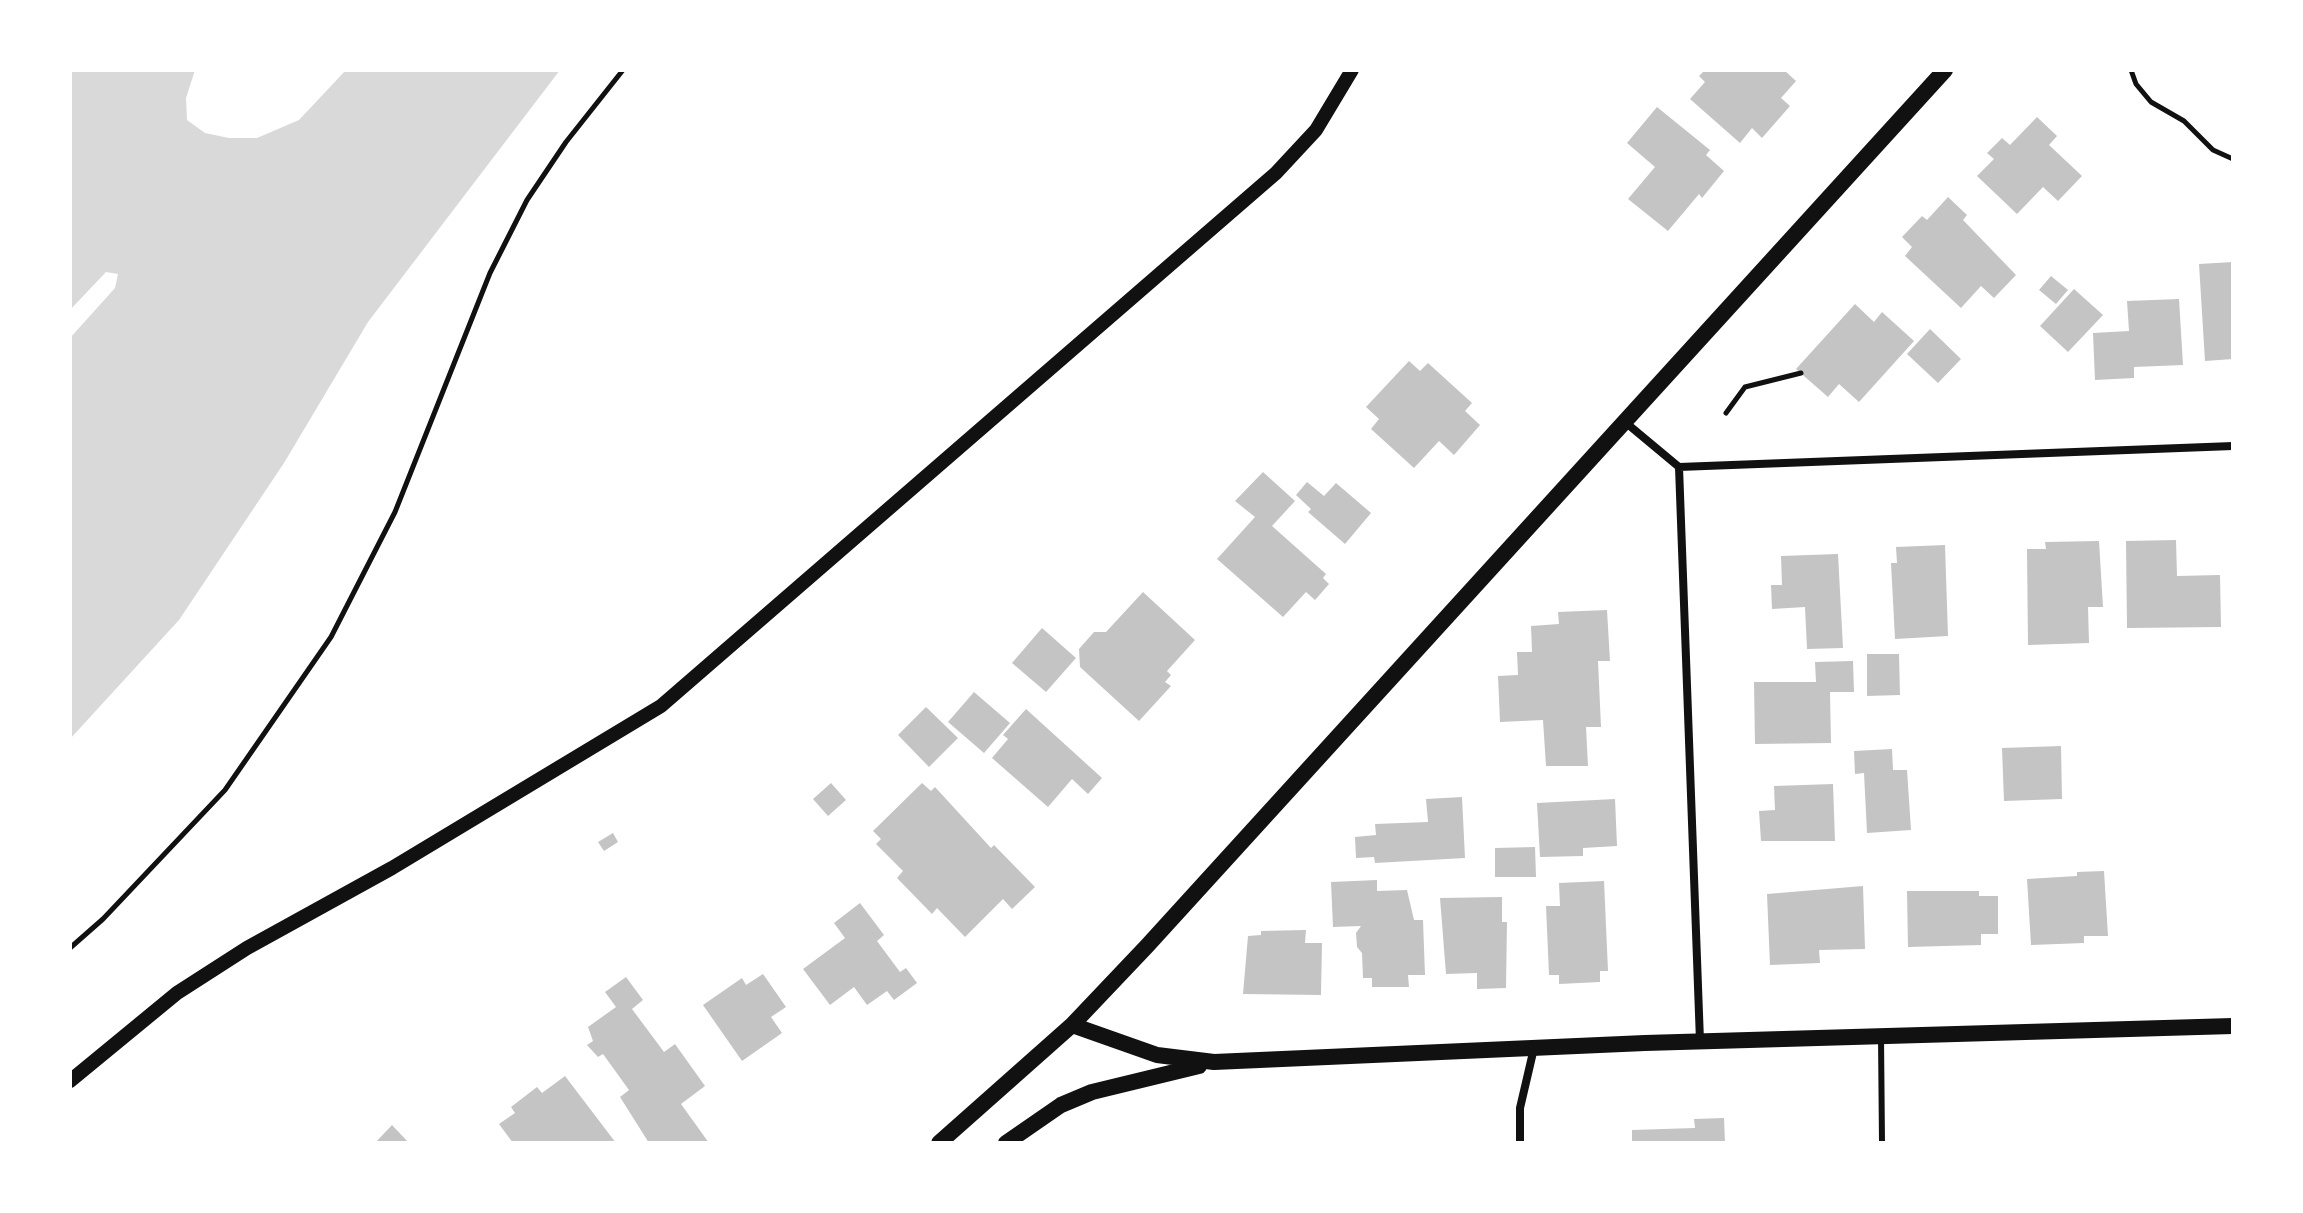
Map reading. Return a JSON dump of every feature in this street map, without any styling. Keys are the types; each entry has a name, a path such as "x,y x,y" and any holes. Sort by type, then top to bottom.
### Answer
{"main road":[{"path":"939,1143 1072,1025 1945,70"},
{"path":"1072,1025 1157,1055 1214,1062 1700,1041 2233,1026"},
{"path":"1006,1143 1061,1105 1092,1092 1214,1062"}],"street":[{"path":"70,1081 177,993 247,948 392,868 661,706 1276,173 1316,130 1352,70"},
{"path":"1625,422 1679,467 2233,446"},
{"path":"1679,467 1700,1041"},
{"path":"1520,1143 1520,1108 1534,1048"}],"lane":[{"path":"1881,1037 1882,1143"}],"path":[{"path":"70,948 103,919 225,790 331,637 395,512 490,273 535,188 623,70"},
{"path":"2131,70 2136,84 2151,102 2184,121 2213,150 2233,159"},
{"path":"1726,413 1745,387 1801,373"}],"shaded area":[{"path":"70,70 195,70 186,98 187,120 205,133 229,138 257,138 299,120 346,70 560,70 368,322 284,463 179,620 70,739 70,338 115,288 118,274 106,272 70,310"}],"building":[{"path":"1705,70 1784,70 1796,81 1781,98 1790,106 1762,138 1752,128 1740,143 1690,99 1705,82 1699,76"},
{"path":"1657,107 1710,150 1706,155 1724,171 1702,198 1699,194 1668,231 1628,199 1655,167 1627,143"},
{"path":"2037,117 2057,136 2049,145 2082,176 2058,201 2043,187 2017,214 1977,176 1994,159 1987,153 2002,138 2010,145"},
{"path":"1948,197 1967,215 1963,220 2016,275 1994,298 1981,286 1961,308 1905,256 1912,247 1902,237 1922,216 1927,220"},
{"path":"2233,262 2233,359 2205,361 2199,264"},
{"path":"2051,276 2068,290 2056,304 2039,290"},
{"path":"2074,289 2103,315 2068,352 2040,326"},
{"path":"2179,299 2183,365 2134,367 2134,378 2095,380 2093,333 2129,331 2127,301"},
{"path":"1855,304 1874,322 1882,312 1914,341 1859,402 1839,384 1828,397 1796,369"},
{"path":"1930,329 1961,359 1938,383 1907,354"},
{"path":"1409,361 1420,371 1428,363 1472,403 1465,411 1480,425 1454,455 1439,441 1414,468 1371,429 1379,419 1366,407"},
{"path":"1263,472 1295,501 1272,526 1326,574 1323,578 1329,584 1315,600 1306,592 1283,617 1217,559 1255,517 1235,501"},
{"path":"1307,482 1324,496 1336,483 1371,513 1345,544 1308,512 1311,509 1296,495"},
{"path":"2176,540 2177,576 2220,575 2221,627 2127,628 2126,541"},
{"path":"2099,541 2103,607 2088,607 2089,643 2028,645 2027,549 2046,549 2045,542"},
{"path":"1945,545 1948,636 1895,639 1891,563 1897,563 1896,547"},
{"path":"1838,554 1843,648 1807,649 1805,607 1772,609 1771,585 1782,585 1781,556"},
{"path":"1143,592 1195,640 1167,671 1171,675 1165,682 1171,686 1139,721 1080,667 1079,649 1094,632 1106,632"},
{"path":"1607,610 1610,661 1598,661 1601,727 1586,727 1588,766 1546,766 1543,720 1500,722 1498,676 1518,675 1517,652 1532,652 1531,626 1559,624 1558,612"},
{"path":"1042,628 1076,658 1046,692 1012,663"},
{"path":"1867,654 1899,654 1900,695 1867,696"},
{"path":"1853,661 1854,692 1830,692 1831,743 1755,744 1754,682 1816,682 1815,662"},
{"path":"974,692 1010,723 984,753 948,722"},
{"path":"926,707 958,738 929,767 898,735"},
{"path":"1026,709 1102,778 1088,794 1072,779 1048,807 992,758 1008,739 1003,735"},
{"path":"2061,746 2062,799 2004,801 2002,748"},
{"path":"1892,749 1893,770 1907,770 1911,830 1867,833 1864,773 1855,774 1854,751"},
{"path":"831,783 846,800 828,816 813,799"},
{"path":"922,783 931,791 935,787 991,848 994,845 1035,887 1012,909 1003,899 965,937 937,908 932,914 897,878 903,871 876,844 881,839 873,831"},
{"path":"1833,784 1835,841 1761,841 1759,811 1775,810 1774,786"},
{"path":"1462,797 1465,858 1375,863 1374,857 1356,858 1355,837 1376,835 1375,824 1428,822 1426,799"},
{"path":"1615,799 1617,846 1583,848 1583,856 1540,857 1537,803"},
{"path":"613,833 618,842 604,851 598,842"},
{"path":"1535,847 1536,877 1495,877 1495,848"},
{"path":"2104,871 2108,936 2084,936 2084,943 2031,945 2027,879"},
{"path":"1377,880 1377,891 1407,890 1414,920 1423,920 1425,975 1408,975 1409,987 1372,987 1372,978 1363,978 1362,953 1357,947 1356,933 1361,926 1333,927 1331,882"},
{"path":"1604,881 1608,971 1600,971 1600,982 1559,984 1559,975 1549,975 1546,906 1560,906 1559,883"},
{"path":"1863,886 1865,949 1819,950 1820,963 1770,965 1767,894"},
{"path":"1907,891 1979,891 1979,896 1998,896 1998,934 1981,934 1981,945 1908,947"},
{"path":"1502,897 1502,922 1507,922 1506,988 1477,989 1477,973 1446,974 1440,898"},
{"path":"860,903 884,935 877,941 900,972 906,968 917,983 894,1000 887,991 867,1005 854,987 830,1005 803,969 845,938 834,923"},
{"path":"1306,930 1305,943 1322,943 1321,995 1243,994 1248,936 1261,935 1261,931"},
{"path":"763,974 786,1007 771,1017 782,1033 742,1061 703,1005 742,978 746,985"},
{"path":"626,977 643,1000 632,1009 664,1052 675,1044 705,1086 681,1104 709,1143 649,1143 620,1097 629,1090 603,1054 598,1057 587,1045 593,1041 588,1027 616,1007 605,992"},
{"path":"565,1076 616,1143 513,1143 499,1124 515,1113 511,1107 537,1087 542,1093"},
{"path":"1724,1118 1725,1143 1632,1143 1632,1130 1695,1128 1694,1119"},
{"path":"392,1125 409,1143 375,1143"}]}
